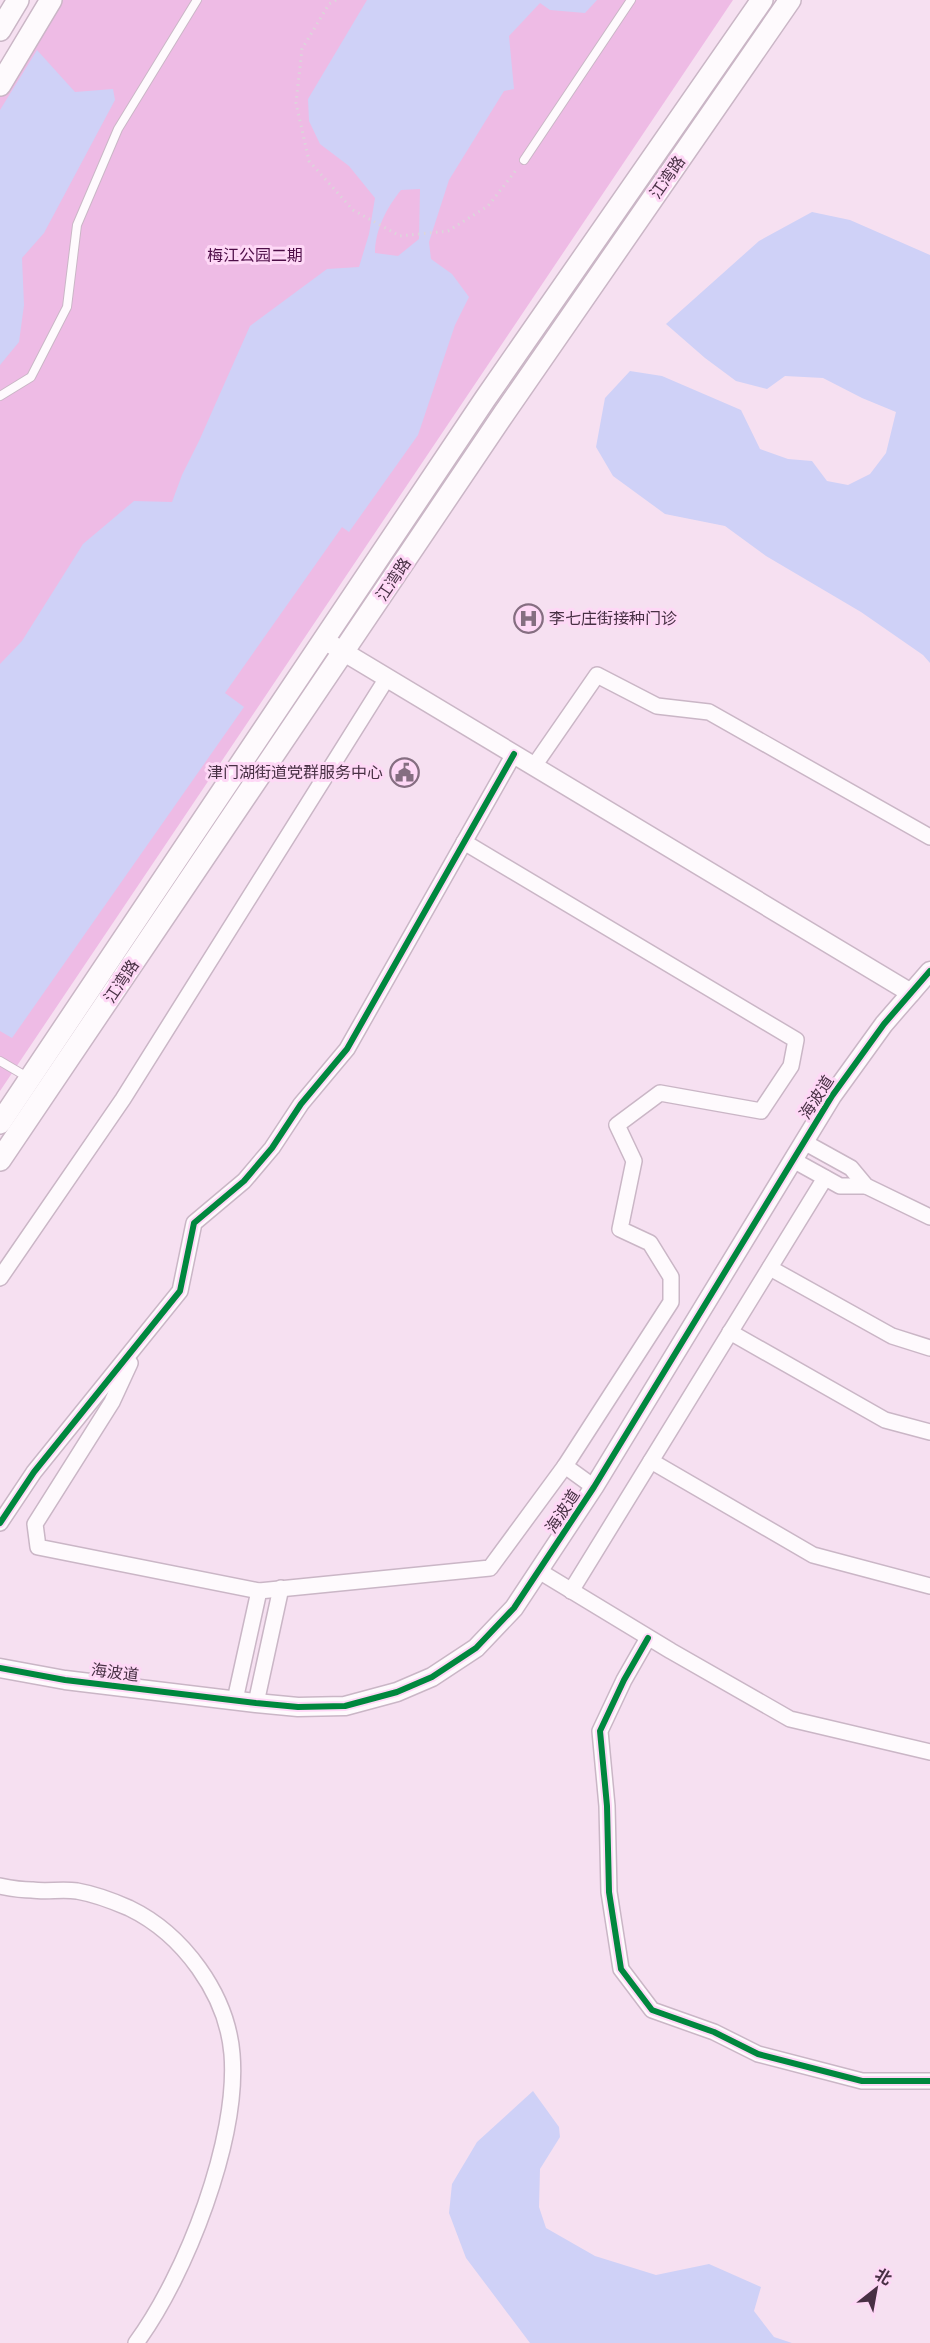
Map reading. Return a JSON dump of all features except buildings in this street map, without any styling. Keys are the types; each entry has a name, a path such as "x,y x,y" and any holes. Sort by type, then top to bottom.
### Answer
{"main road":[{"path":"0,30 18,0"},
{"path":"0,85 51,0"},
{"name":"江湾路","path":"0,1123 485,399 762,0"},
{"name":"江湾路","path":"0,1160 512,402 790,0"}],"street":[{"path":"324,640 911,993"},
{"path":"534,766 597,675 657,706 709,712 930,837"},
{"path":"0,1278 123,1099 387,678"},
{"path":"0,1523 34,1472 180,1291 194,1223 244,1181 272,1148 301,1104 347,1049 514,754"},
{"path":"140,1342 112,1402 35,1524 38,1547 259,1591 490,1568 565,1466 671,1302 671,1278 650,1242 620,1229 634,1161 617,1125 636,1108 660,1093 761,1111 791,1066 795,1040 464,842"},
{"name":"海波道","path":"0,1668 64,1680 256,1703 298,1707 345,1706 397,1692 432,1677 476,1648 514,1608 594,1487 832,1096 884,1024 930,971"},
{"path":"804,1142 851,1168 866,1186 930,1217"},
{"path":"793,1160 840,1186 866,1186"},
{"path":"571,1591 825,1178"},
{"path":"770,1268 892,1336 930,1348"},
{"path":"730,1332 885,1420 930,1432"},
{"path":"651,1461 813,1555 930,1586"},
{"path":"565,1466 594,1487"},
{"path":"539,1571 648,1638 789,1719 930,1752"},
{"path":"256,1703 281,1588"},
{"path":"236,1700 259,1591"},
{"path":"648,1638 624,1680 600,1731 607,1806 609,1892 621,1969 652,2010 714,2032 758,2054 862,2081 930,2081"},
{"path":"0,1886 32,1891 76,1891 128,1908 150,1920 169,1935 199,1969 220,2007 228,2032 232,2063 230,2103 212,2184 177,2270 136,2343"}],"lane":[{"path":"0,396 31,377 67,307 77,225 118,129 196,0"},
{"path":"524,159 631,0"},
{"path":"0,1061 30,1079"}],"path":[{"path":"336,0 329,4 302,49 296,103 309,160 353,210 400,236 448,231 488,206 524,159"}],"green space":[{"name":"梅江公园二期","path":"50,0 733,0 0,1091 0,82"}],"water":[{"path":"367,0 597,0 585,13 550,10 540,3 509,36 514,89 504,91 449,180 429,242 431,259 452,274 469,297 455,325 418,435 349,532 342,527 225,693 244,707 12,1038 0,1031 0,664 22,641 83,544 134,501 172,502 250,326 327,269 359,267 369,234 375,198 349,166 320,144 309,121 308,99","holes":["420,189 419,239 398,256 375,253 377,236 383,219 401,190"]},
{"path":"37,50 75,92 113,89 115,100 44,233 22,258 24,305 19,342 0,365 0,110"},
{"path":"812,212 850,220 930,255 930,663 923,655 861,612 766,556 725,526 665,514 613,476 596,447 605,398 630,371 662,376 741,410 760,449 788,459 812,461 827,481 848,485 870,474 886,453 896,412 823,378 785,376 767,389 736,381 666,324 759,241"},
{"path":"533,2091 559,2127 560,2137 540,2169 539,2207 546,2228 595,2256 656,2275 709,2264 761,2287 754,2311 774,2337 792,2343 530,2343 466,2258 449,2213 452,2184 477,2142"}],"cycle path":[{"path":"0,1523 34,1472 180,1291 194,1223 244,1181 272,1148 301,1104 347,1049 514,754"},
{"path":"0,1668 65,1680 256,1703 298,1707 345,1706 397,1692 432,1677 476,1648 514,1608 594,1487 832,1096 884,1024 930,971"},
{"path":"648,1638 624,1680 600,1731 607,1806 609,1892 621,1969 652,2010 714,2032 758,2054 862,2081 930,2081"}],"place":[{"name":"李七庄街接种门诊","path":"528,618"},
{"name":"津门湖街道党群服务中心","path":"404,772"}]}
